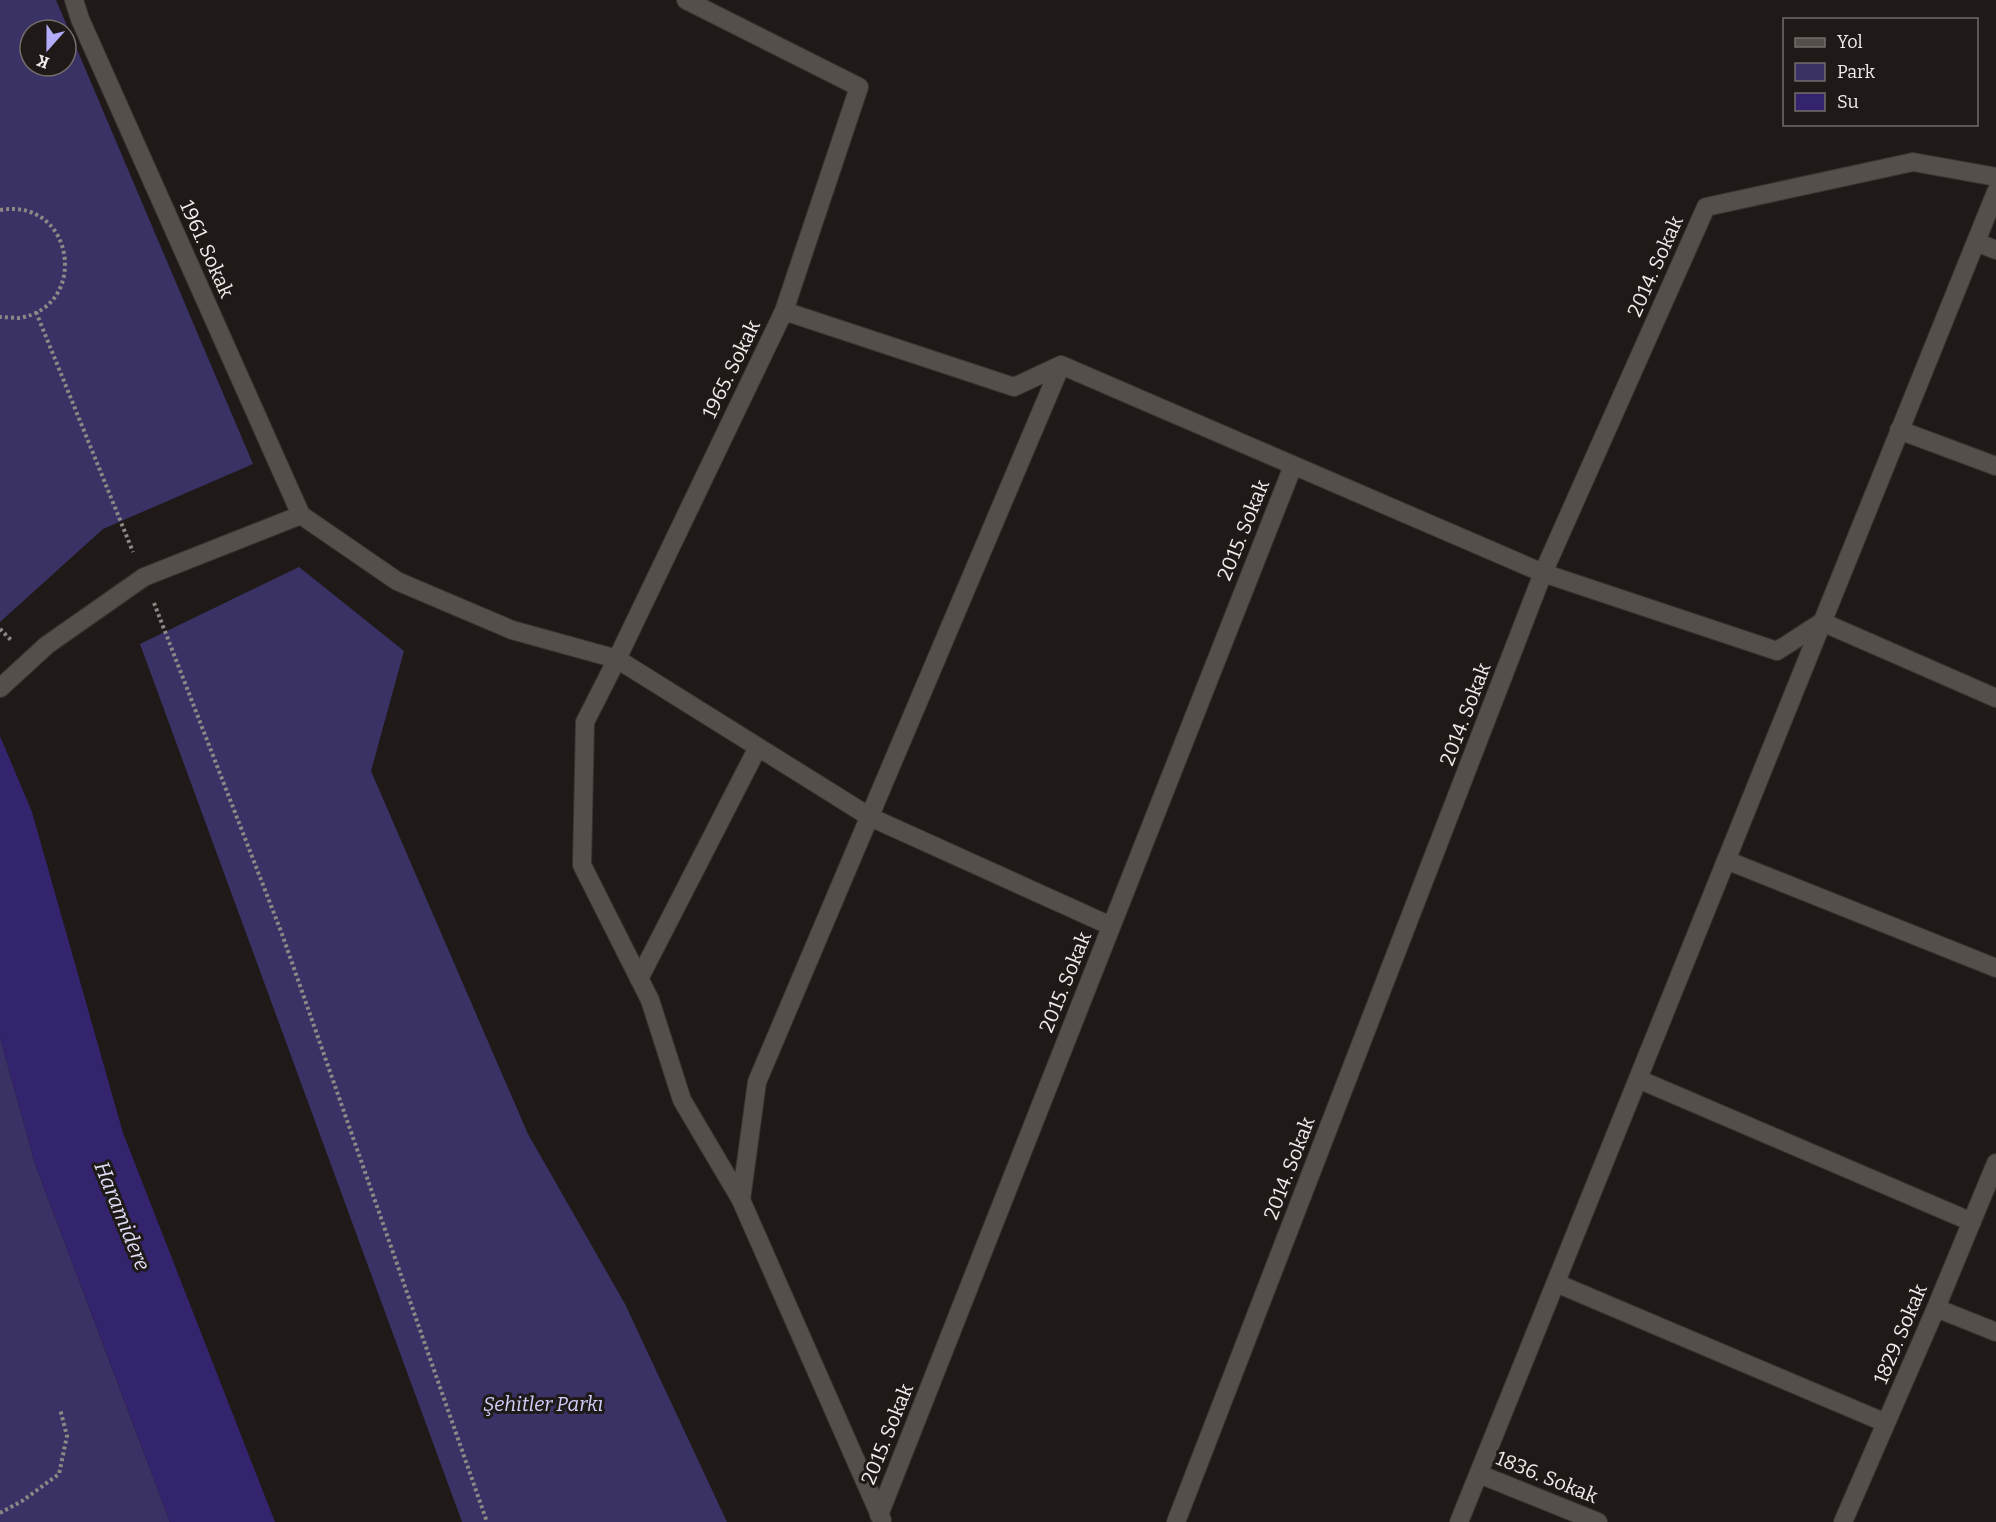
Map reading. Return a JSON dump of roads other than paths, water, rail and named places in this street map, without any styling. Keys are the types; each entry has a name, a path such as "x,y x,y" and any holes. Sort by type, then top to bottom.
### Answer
{"street":[{"name":"1961. Sokak","path":"74,0 80,19 300,515"},
{"name":"1965. Sokak","path":"686,0 860,87 784,311 585,722 582,865 650,1000 682,1100 741,1200 881,1518"},
{"name":"2014. Sokak","path":"1176,1522 1543,573 1706,207 1913,162 1996,177"},
{"path":"1459,1522 1996,192"},
{"path":"1976,242 1996,250"},
{"path":"784,311 1014,387 1061,365 1543,573 1777,651 1822,622"},
{"path":"741,1200 757,1082 1061,365"},
{"path":"1899,430 1996,466"},
{"name":"2015. Sokak","path":"881,1518 1293,466"},
{"path":"0,688 47,645 144,577 300,515 397,581 512,630 617,659 870,817 1112,926"},
{"path":"1822,622 1996,698"},
{"path":"639,979 758,747"},
{"path":"1726,860 1996,968"},
{"path":"1638,1079 1972,1222"},
{"name":"1829. Sokak","path":"1843,1522 1996,1163"},
{"path":"1556,1283 1886,1423"},
{"path":"1936,1308 1996,1332"},
{"name":"1836. Sokak","path":"1479,1474 1598,1522"}],"water":[{"name":"Haramidere","path":"0,736 32,812 123,1133 275,1522 170,1522 35,1164 0,1037"}],"park label":[{"name":"Şehitler Parkı","path":"543,1404"}]}
